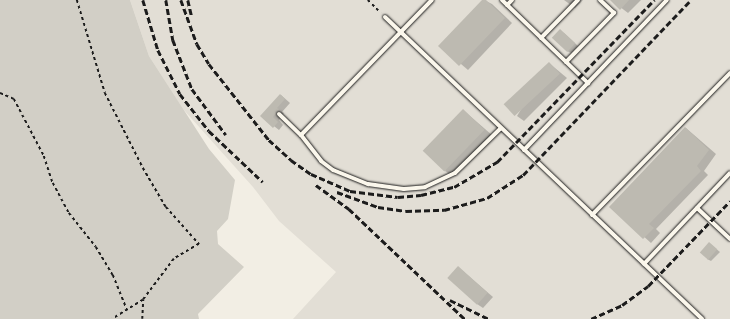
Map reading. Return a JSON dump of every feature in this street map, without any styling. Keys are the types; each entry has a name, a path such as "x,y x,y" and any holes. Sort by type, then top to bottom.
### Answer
{"lane":[{"path":"301,135 432,0"},
{"path":"502,0 588,83"},
{"path":"507,5 512,0"},
{"path":"541,38 578,0"},
{"path":"566,62 614,13 600,0"},
{"path":"524,150 667,0"},
{"path":"384,16 702,319"},
{"path":"592,215 730,72"},
{"path":"279,114 301,135 321,161 342,175 377,186 415,189 455,173 501,128"},
{"path":"644,264 730,173"},
{"path":"697,208 730,239"}],"path":[{"path":"77,0 105,93 143,168 166,207 199,244 174,259 143,300 112,319"},
{"path":"368,0 384,16"},
{"path":"0,93 14,99 44,156 53,183 69,213 96,247 112,275 127,310"},
{"path":"142,319 143,300"}],"shaded area":[{"path":"0,0 130,0 149,56 209,149 235,180 228,219 217,231 218,244 244,267 198,314 199,319 0,319"},
{"path":"130,0 730,0 730,319 293,319 336,272 279,221 253,187 183,109 149,56"}],"building":[{"path":"482,0 486,0 505,18 459,66 438,46"},
{"path":"610,0 629,0 620,10"},
{"path":"560,29 575,43 567,52 552,38"},
{"path":"549,62 560,74 515,116 504,104"},
{"path":"280,94 285,99 277,108 279,109 273,117 278,122 273,128 260,116"},
{"path":"463,109 485,130 444,172 423,151"},
{"path":"685,127 709,150 697,166 701,171 649,224 654,228 643,239 609,207"},
{"path":"709,242 717,249 708,260 700,253"},
{"path":"458,266 488,293 477,305 447,278"}],"railway":[{"path":"143,0 158,50 180,94 209,131 263,182"},
{"path":"166,0 173,40 192,89 226,135"},
{"path":"181,0 197,44 209,64 269,140 291,160 311,174 350,191 398,197 421,195 454,187 497,162 654,0"},
{"path":"188,0 192,17"},
{"path":"337,192 378,207 406,211 444,210 487,198 523,175 691,0"},
{"path":"316,185 349,209 465,319"},
{"path":"591,319 622,305 648,286 730,201"},
{"path":"450,300 489,319"}]}
